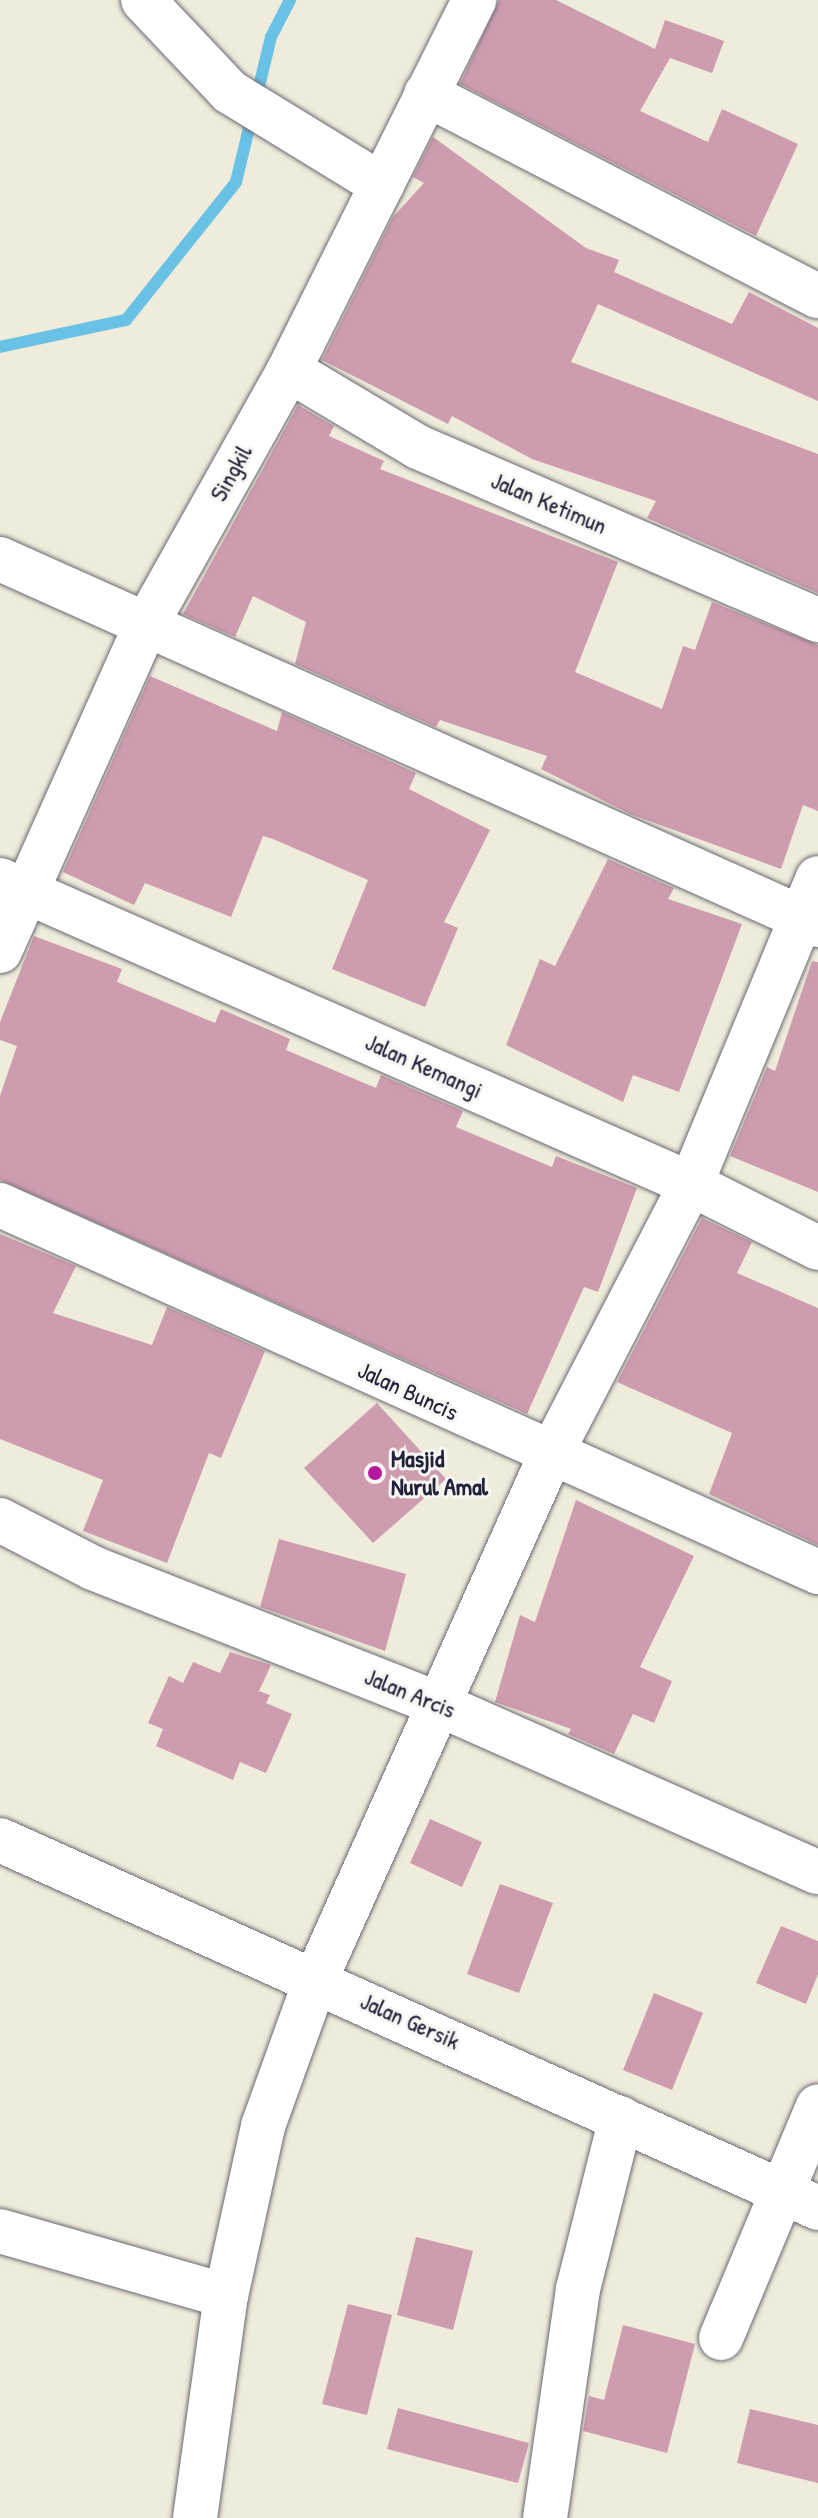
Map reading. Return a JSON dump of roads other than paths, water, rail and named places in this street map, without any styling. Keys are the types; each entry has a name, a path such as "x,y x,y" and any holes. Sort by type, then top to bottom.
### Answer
{"street":[{"path":"143,0 230,92 291,135 382,185"},
{"name":"Singkil","path":"0,951 13,886 146,625 289,370 474,0"},
{"path":"426,94 818,296"},
{"name":"Jalan Ketimun","path":"289,370 418,447 818,620"},
{"path":"0,559 810,922"},
{"path":"195,2518 226,2296 263,2126 316,1979 550,1456 691,1184 810,922 818,878"},
{"name":"Jalan Kemangi","path":"13,886 691,1184 818,1248"},
{"name":"Jalan Buncis","path":"0,1205 550,1456 818,1572"},
{"name":"Jalan Arcis","path":"0,1520 93,1568 438,1704 818,1872"},
{"name":"Jalan Gersik","path":"0,1840 316,1979 799,2200"},
{"path":"721,2338 799,2200 818,2106"},
{"path":"545,2518 578,2289 621,2118"},
{"path":"0,2231 226,2296"}],"waterway":[{"path":"256,99 271,37 290,0"},
{"path":"0,347 126,320 236,182 252,116"}],"place":[{"name":"Masjid Nurul Amal","path":"375,1473"}]}
